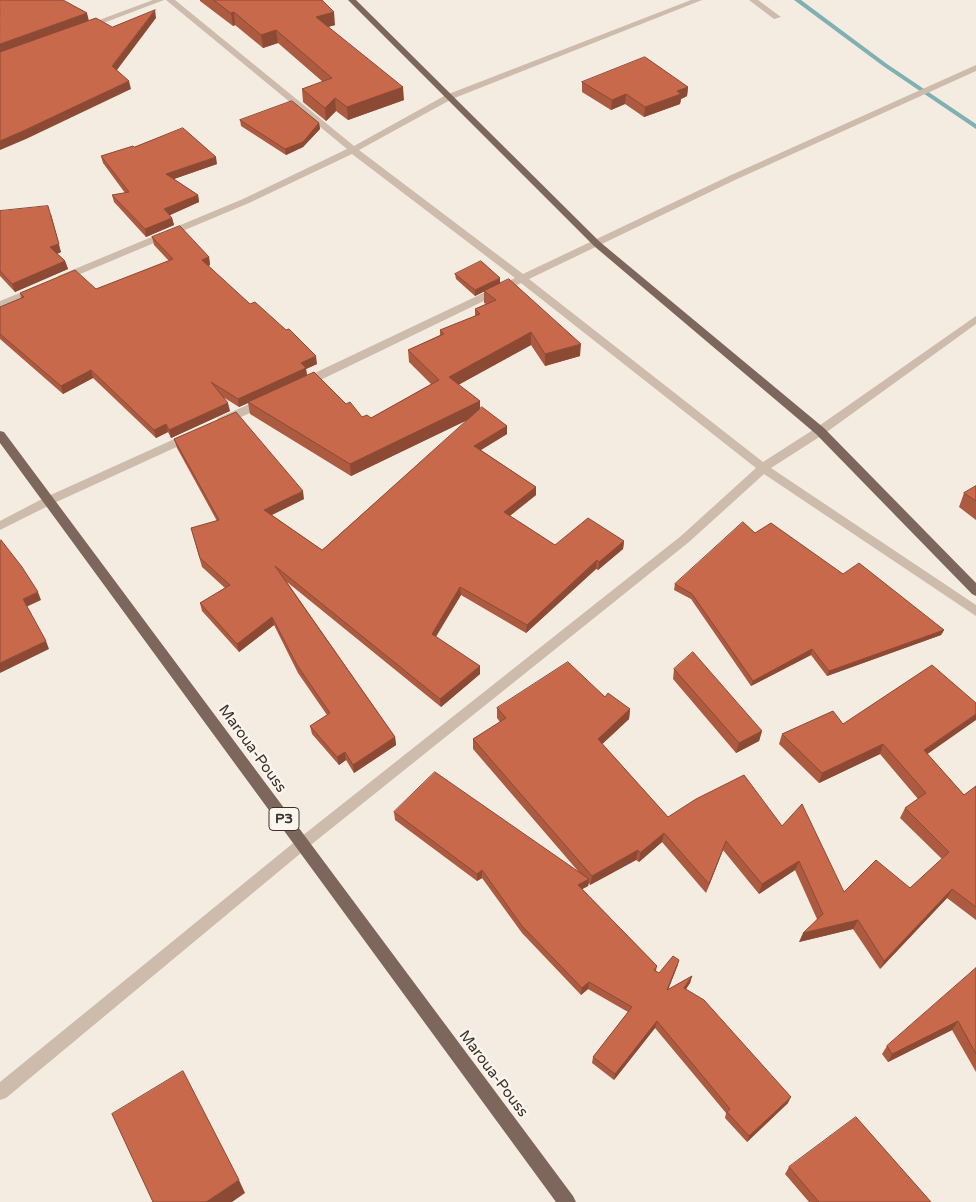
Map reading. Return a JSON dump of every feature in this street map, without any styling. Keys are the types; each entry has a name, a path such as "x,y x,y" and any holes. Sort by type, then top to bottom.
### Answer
{"main road":[{"path":"352,0 598,244 820,431 976,591"},
{"name":"Maroua-Pouss","path":"0,435 567,1202"}],"street":[{"path":"75,31 160,0"},
{"path":"170,0 353,150 523,279 763,468 976,611"},
{"path":"0,306 50,283 246,201 353,150 449,97 698,0"},
{"path":"753,0 777,17"},
{"path":"294,388 598,244 732,178 976,68"},
{"path":"0,1092 302,844 685,539 763,468 820,431 976,319"},
{"path":"0,526 48,501 276,397"}],"building":[{"path":"0,0 63,0 87,13 0,44"},
{"path":"214,0 322,0 334,12 316,17 403,87 347,107 335,98 325,108 302,89 332,78 276,30 261,35 234,12 231,13"},
{"path":"155,10 112,66 129,81 0,141 0,52 96,18 112,27"},
{"path":"645,57 688,87 677,91 681,94 645,107 626,94 612,100 582,82"},
{"path":"292,101 319,123 303,142 285,149 240,120"},
{"path":"183,128 216,157 166,174 198,195 164,209 172,218 145,229 112,195 129,192 101,156 134,147"},
{"path":"48,206 59,244 50,247 65,261 12,284 0,271 0,211"},
{"path":"180,226 209,257 202,260 250,304 255,302 286,330 289,329 316,356 301,363 306,368 238,399 211,382 228,403 169,430 166,424 154,430 91,370 61,386 0,334 0,307 24,297 20,293 75,270 96,289 173,259 152,237"},
{"path":"481,261 500,278 475,290 455,274"},
{"path":"509,279 581,344 545,354 531,332 449,377 480,401 350,464 248,402 314,372 346,404 350,402 362,417 367,415 371,418 439,380 408,350 444,334 440,330 480,314 475,309 496,300 484,291"},
{"path":"482,407 507,426 474,446 536,487 504,512 555,545 588,518 624,541 599,562 597,560 527,625 460,587 432,634 480,666 440,699 275,566 395,737 353,765 345,752 337,757 310,726 330,713 297,665 272,617 237,644 200,603 230,585 200,558 191,528 219,520 174,439 236,412 303,491 264,510 322,550"},
{"path":"976,486 976,501 964,493"},
{"path":"743,522 755,533 771,523 843,574 859,563 944,630 829,671 812,649 753,681 692,594 675,584"},
{"path":"0,541 38,592 23,599 46,641 0,663"},
{"path":"693,652 762,731 739,743 674,669"},
{"path":"568,662 605,697 608,693 630,709 598,739 668,817 696,799 744,775 782,826 802,804 844,892 876,860 910,888 949,852 905,808 926,793 883,744 822,773 782,734 833,711 843,724 932,665 976,703 976,714 924,750 964,795 976,786 976,907 952,889 884,961 858,920 803,933 823,914 799,861 762,884 726,841 709,884 664,833 640,853 638,850 592,876 473,739 506,718 497,708"},
{"path":"435,772 589,879 578,885 657,966 654,970 659,973 673,956 679,960 667,990 692,976 684,988 704,1000 791,1097 749,1136 727,1112 730,1109 657,1021 615,1074 593,1057 632,1007 589,982 582,988 522,926 482,870 477,874 394,812"},
{"path":"976,968 976,1054 958,1021 892,1054 887,1046"},
{"path":"183,1071 239,1180 206,1202 153,1202 112,1114"},
{"path":"856,1117 931,1202 819,1202 789,1167"}],"waterway":[{"path":"797,0 885,65 976,127"}]}
